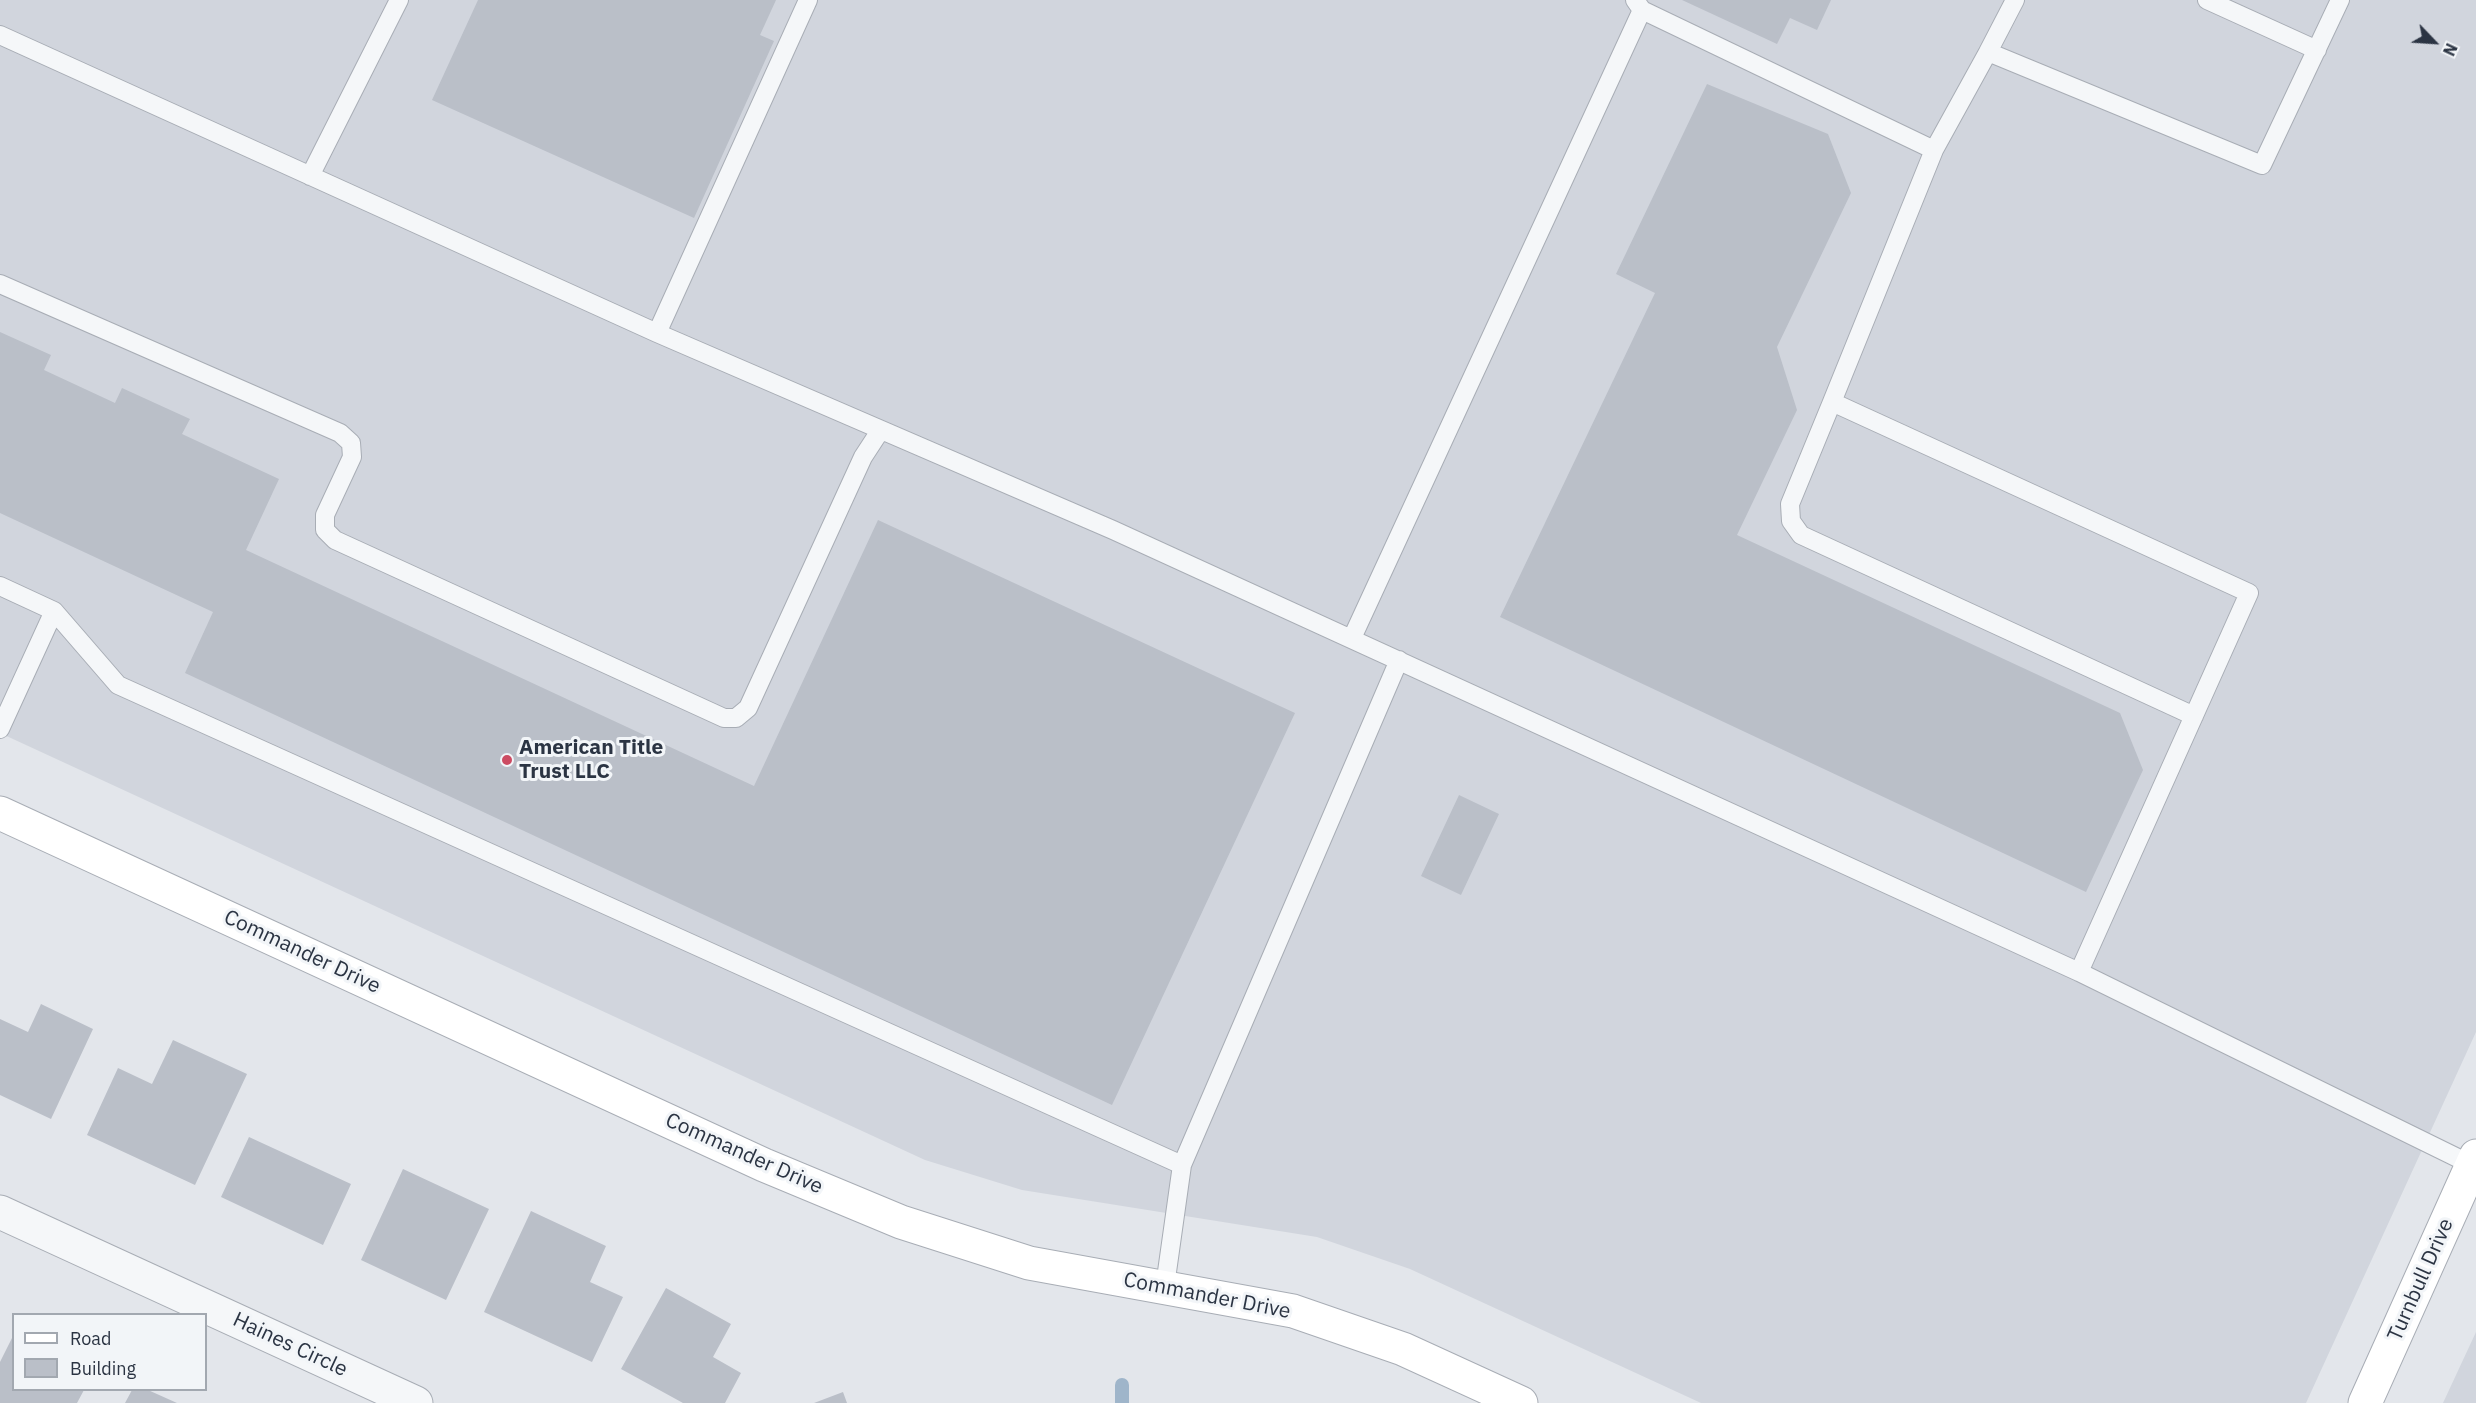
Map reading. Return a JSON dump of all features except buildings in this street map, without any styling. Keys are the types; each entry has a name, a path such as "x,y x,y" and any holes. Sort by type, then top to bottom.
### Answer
{"street":[{"name":"Commander Drive","path":"0,813 764,1165 901,1222 1029,1263 1293,1311 1403,1349 1521,1403"},
{"name":"Turnbull Drive","path":"2365,1403 2474,1161"},
{"name":"Haines Circle","path":"0,1212 416,1403"}],"lane":[{"path":"310,176 399,0"},
{"path":"657,333 807,0"},
{"path":"2015,0 1934,150 1790,504 1791,521 1801,535 2194,716"},
{"path":"2206,0 2317,50"},
{"path":"1988,52 2262,165 2340,0"},
{"path":"1352,638 1638,5 1934,150"},
{"path":"0,35 657,333 1113,530 1352,638 2079,972 2474,1161"},
{"path":"0,284 340,433 351,443 352,457 325,515 325,530 335,540 724,718 736,718 748,708 863,457 880,431"},
{"path":"1832,402 2249,593 2079,972"},
{"path":"0,586 54,611 118,685 1182,1165"},
{"path":"0,729 54,611"},
{"path":"1165,1286 1182,1165 1399,660"}],"shaded area":[{"path":"0,0 2476,0 2476,1032 2306,1403 1701,1403 1410,1269 1317,1237 1022,1190 925,1160 0,733"},
{"path":"2476,1332 2476,1403 2443,1403"}],"waterway":[{"path":"1122,1385 1122,1403"}],"place":[{"name":"American Title Trust LLC","path":"507,760"}]}
